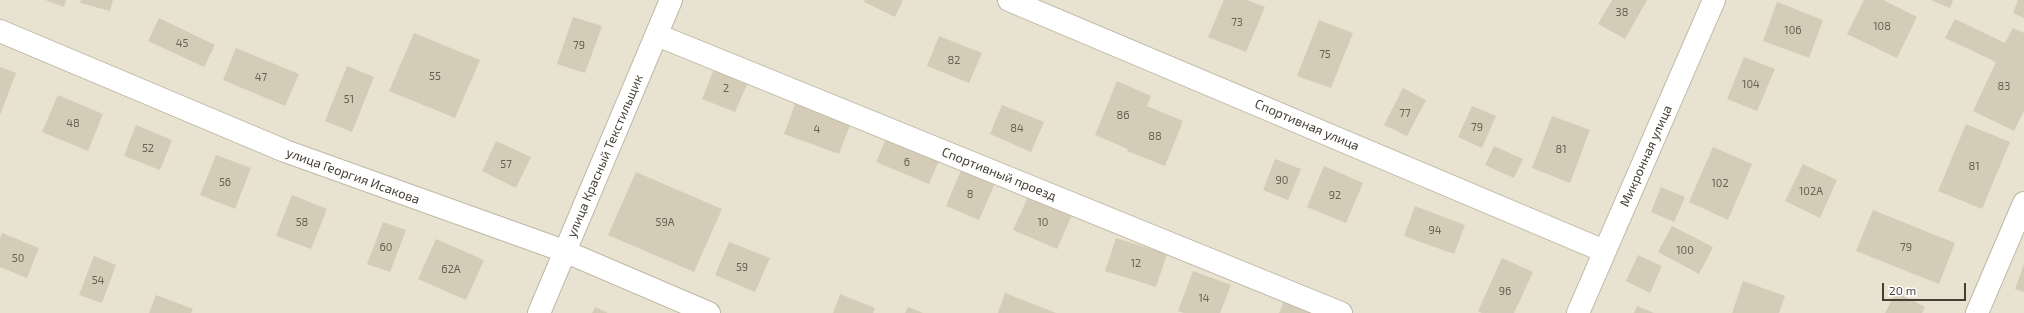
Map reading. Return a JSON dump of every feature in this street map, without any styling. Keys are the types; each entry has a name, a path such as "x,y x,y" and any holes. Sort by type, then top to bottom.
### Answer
{"street":[{"name":"улица Красный Текстильщик","path":"539,313 564,251 672,0"},
{"name":"Спортивная улица","path":"1009,0 1604,251"},
{"name":"Микронная улица","path":"1578,313 1714,0"},
{"name":"улица Георгия Исакова","path":"0,31 285,151 564,251 709,313"},
{"name":"Спортивный проезд","path":"657,35 1341,313"},
{"path":"1977,313 2024,203"}],"shaded area":[{"path":"0,0 2024,0 2024,313 0,313"}],"building":[{"path":"45,0 66,0 64,7"},
{"path":"81,0 113,0 110,11 80,3"},
{"path":"865,0 903,0 895,17 864,2"},
{"path":"1224,0 1247,0 1265,7 1246,52 1208,37"},
{"path":"1612,0 1647,0 1625,39 1598,24"},
{"path":"1864,0 1883,0 1917,17 1897,58 1847,34"},
{"path":"1931,0 1953,0 1950,8"},
{"path":"2018,0 2024,0 2024,18 2013,13"},
{"path":"1777,2 1823,20 1809,58 1763,41"},
{"path":"573,17 602,26 585,73 557,64"},
{"path":"159,18 215,45 204,67 148,41"},
{"path":"1955,19 2005,43 2013,28 2024,33 2024,111 2014,131 1973,111 1996,62 1945,38"},
{"path":"1319,20 1353,33 1331,88 1297,76"},
{"path":"414,33 480,60 455,118 389,91"},
{"path":"939,36 982,53 969,83 927,66"},
{"path":"236,48 299,74 285,106 223,80"},
{"path":"1744,57 1775,69 1757,111 1727,99"},
{"path":"716,64 750,78 735,112 702,99"},
{"path":"347,66 374,77 352,132 325,121"},
{"path":"0,67 16,73 0,115"},
{"path":"1117,81 1151,96 1147,106 1183,121 1165,166 1127,151 1128,149 1095,135"},
{"path":"1403,88 1426,100 1407,136 1384,125"},
{"path":"58,95 103,114 88,151 42,132"},
{"path":"795,104 850,125 839,154 784,134"},
{"path":"1002,105 1044,122 1031,152 990,134"},
{"path":"1472,106 1496,116 1482,148 1458,137"},
{"path":"1552,116 1590,130 1570,183 1532,168"},
{"path":"1966,124 2010,142 1982,209 1938,191"},
{"path":"136,125 172,140 160,170 124,156"},
{"path":"886,139 939,161 929,184 876,162"},
{"path":"496,141 531,157 516,188 482,171"},
{"path":"1494,146 1523,159 1514,178 1485,165"},
{"path":"1713,147 1752,164 1728,220 1689,202"},
{"path":"216,155 251,168 235,209 200,195"},
{"path":"1275,159 1301,169 1288,200 1263,190"},
{"path":"1803,164 1837,180 1820,218 1785,201"},
{"path":"1324,166 1363,183 1346,223 1307,207"},
{"path":"962,168 995,183 979,220 946,206"},
{"path":"636,172 722,209 694,272 608,235"},
{"path":"1661,187 1685,197 1674,222 1651,212"},
{"path":"292,195 327,209 311,249 276,236"},
{"path":"1029,195 1072,215 1057,249 1013,230"},
{"path":"1415,206 1465,225 1454,254 1404,236"},
{"path":"1873,210 1955,243 1939,284 1856,251"},
{"path":"383,222 406,230 390,272 367,264"},
{"path":"1672,226 1713,247 1699,274 1658,252"},
{"path":"2,233 39,248 27,278 0,267 0,239"},
{"path":"1116,238 1167,254 1156,287 1105,271"},
{"path":"436,239 484,260 466,300 418,279"},
{"path":"729,242 770,258 755,292 715,275"},
{"path":"1638,255 1662,266 1650,293 1626,281"},
{"path":"94,256 116,265 102,303 79,295"},
{"path":"1502,258 1533,272 1514,313 1482,313 1478,311"},
{"path":"2024,264 2024,292 2015,289"},
{"path":"1193,271 1231,285 1220,313 1184,313 1178,311"},
{"path":"1743,281 1785,296 1779,313 1732,313"},
{"path":"1896,292 1925,307 1922,313 1885,313"},
{"path":"1005,293 1056,313 998,313"},
{"path":"840,294 875,308 873,313 833,313"},
{"path":"156,295 193,309 191,313 149,313"},
{"path":"1284,301 1313,313 1279,313"},
{"path":"1637,306 1654,313 1634,313"},
{"path":"595,307 608,313 592,313"},
{"path":"908,307 923,313 905,313"}]}
